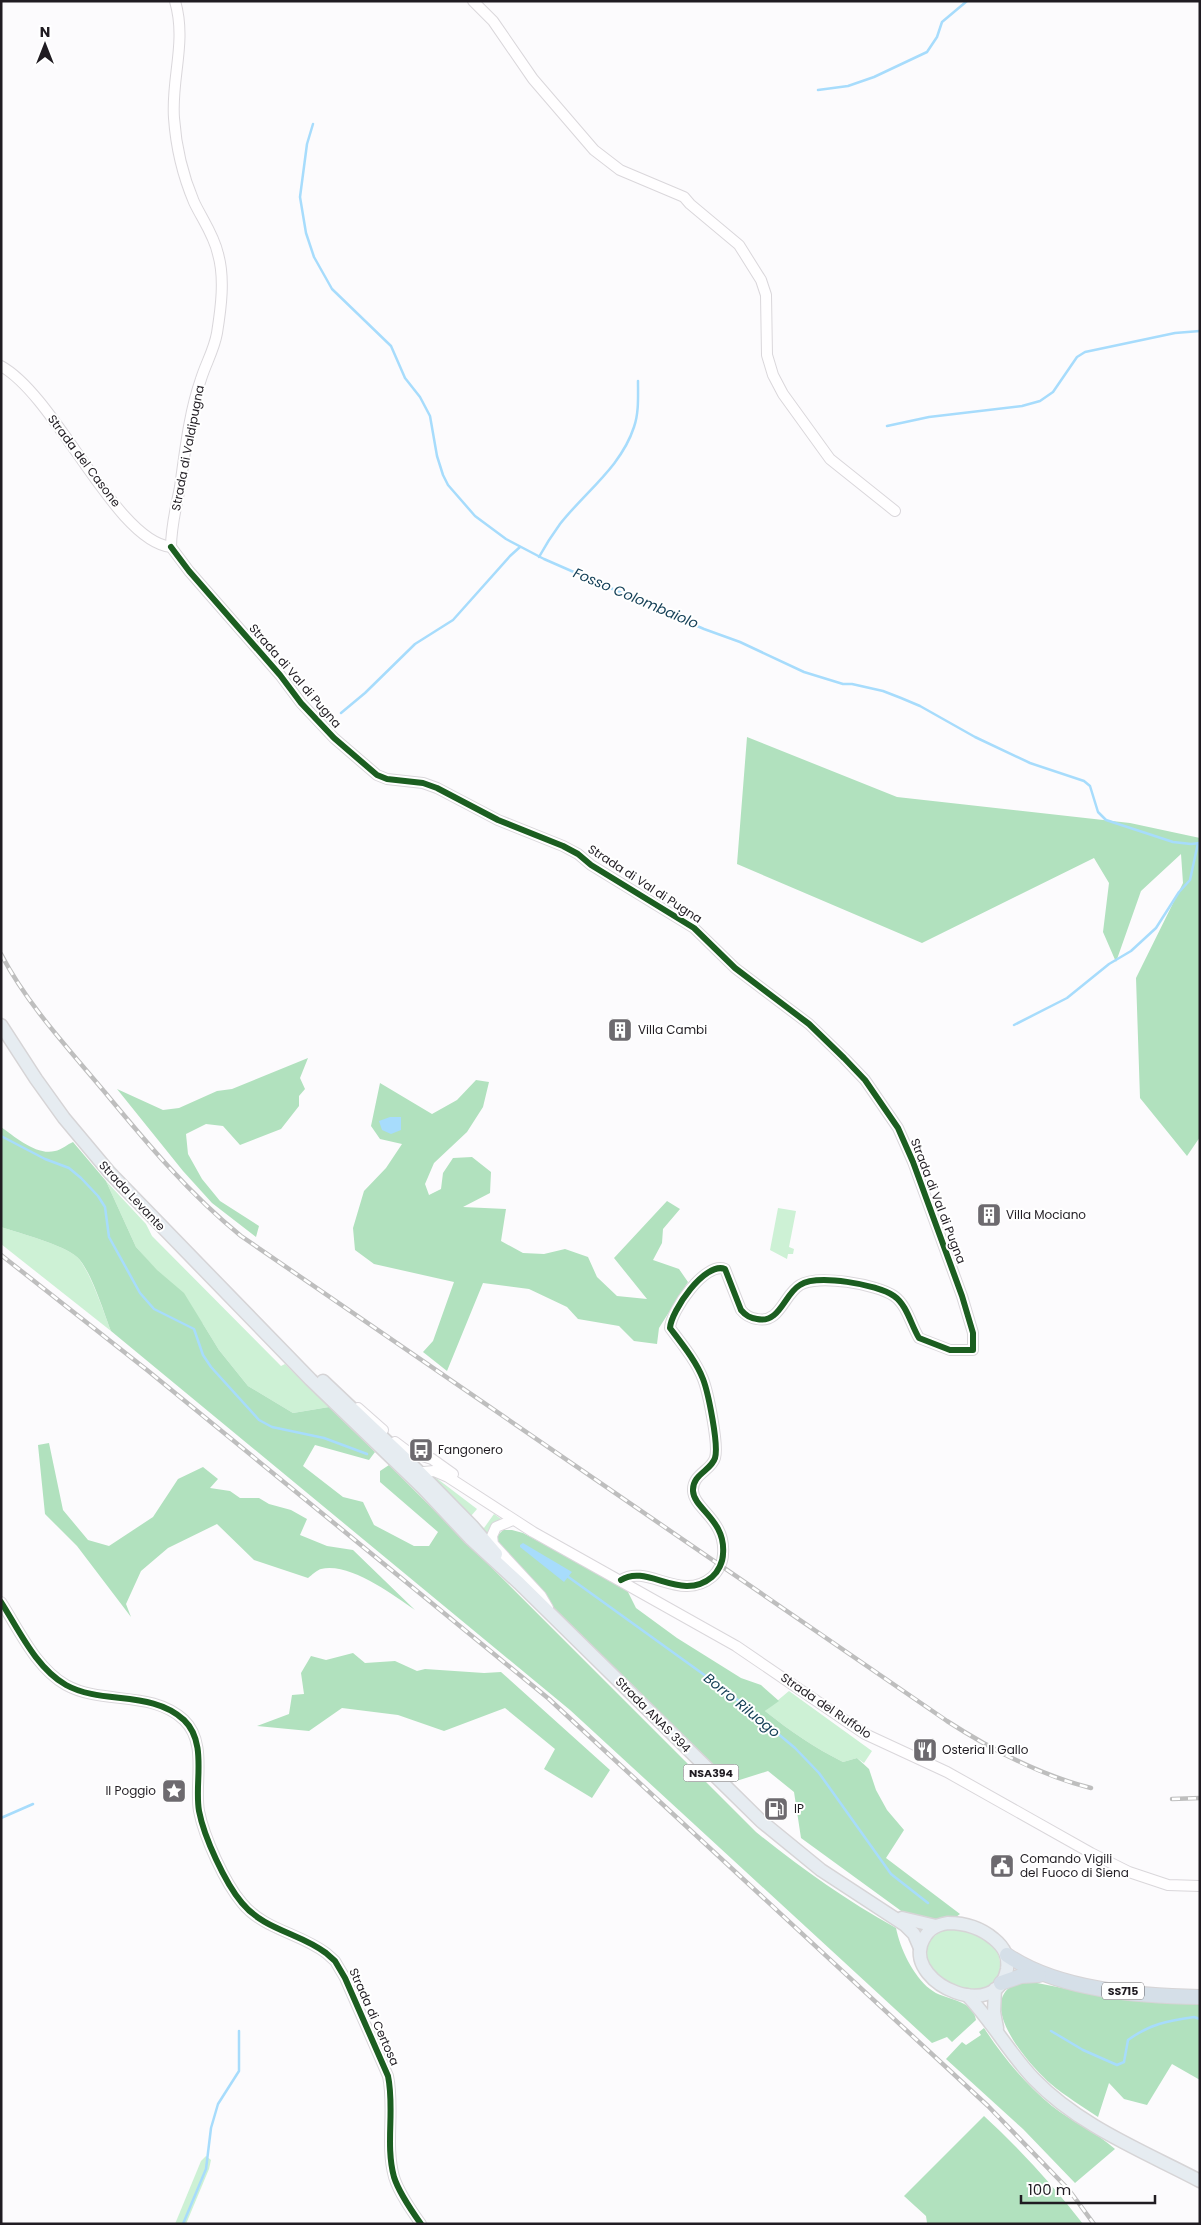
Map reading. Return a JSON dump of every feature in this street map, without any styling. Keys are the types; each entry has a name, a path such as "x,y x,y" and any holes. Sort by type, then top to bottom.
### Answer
{"highway":[{"name":"SS715","path":"1007,1955 1024,1967 1048,1976 1136,1992 1200,1997"},
{"name":"SS715","path":"998,1986 1021,1976 1048,1976"}],"main road":[{"name":"Strada Levante","path":"1,1025 59,1110 110,1174 283,1350 310,1380 413,1471"},
{"name":"Strada Levante","path":"283,1350 340,1396 413,1471"},
{"name":"Strada ANAS 394","path":"413,1471 484,1539 519,1583 771,1830 821,1870 888,1913 910,1930 920,1948 921,1960 929,1975 940,1984 967,1995"},
{"name":"Strada ANAS 394","path":"888,1913 914,1923 936,1926 955,1922 979,1929 999,1943 1007,1955"},
{"path":"920,1948 928,1932 936,1926"},
{"path":"1001,2038 994,2017 998,1986 1006,1970 1007,1955"},
{"path":"967,1995 981,1996 998,1986"},
{"path":"967,1995 987,2017 1034,2080 1072,2112 1200,2181"}],"street":[{"name":"Strada di Valdipugna","path":"172,547 184,461 195,404 217,333 222,276 218,252 195,203 181,162 174,117 174,92 180,52 179,21 175,1"},
{"path":"473,1 493,21 533,78 594,150 620,170 684,197 739,245 761,280 766,295 767,356 773,375 783,394 830,459 895,511"},
{"name":"Strada del Casone","path":"1,366 15,374 31,390 138,530 154,543 172,547"},
{"name":"Strada di Val di Pugna","path":"172,547 189,571 280,675 301,703 356,758 378,775 395,780 423,783 437,788 498,820 563,846 694,928 735,968 809,1024 844,1058 865,1080 898,1128 962,1296 973,1333 974,1350 950,1350 919,1338 901,1303 894,1296 881,1290 846,1282 810,1281 800,1284 778,1312 770,1318 760,1320 745,1315 741,1310 725,1268 717,1267 709,1272 692,1287 676,1309 671,1319 670,1328 703,1380 716,1440 716,1455 712,1463 695,1482 693,1491 695,1498 711,1517 722,1536 723,1558 712,1576 696,1585 674,1585 636,1575 621,1580"},
{"name":"Strada del Ruffolo","path":"340,1396 366,1414 404,1449 426,1456 436,1462 493,1506"},
{"path":"413,1471 418,1459 426,1456"},
{"name":"Strada del Ruffolo","path":"413,1471 434,1471 445,1475 513,1520 736,1646 870,1736 947,1772 1091,1853 1129,1872 1168,1885 1200,1886"},
{"path":"513,1520 504,1522 496,1527 492,1536 493,1544 541,1596 551,1615"},
{"name":"Strada di Certosa","path":"1,1602 36,1656 51,1673 66,1685 87,1692 156,1705 176,1714 189,1726 197,1749 200,1814 216,1857 232,1888 246,1907 260,1919 326,1953 335,1961 346,1978 388,2076 391,2094 391,2142 394,2175 404,2197 421,2224"}],"green space":[{"path":"747,737 897,797 1130,823 1200,838 1200,1137 1187,1156 1140,1098 1136,978 1183,883 1181,854 1141,891 1116,962 1103,932 1109,883 1094,858 922,943 737,864"},
{"path":"308,1058 300,1078 305,1089 299,1096 299,1106 281,1129 240,1145 223,1126 206,1124 186,1134 188,1154 202,1179 220,1201 259,1226 256,1237 212,1203 183,1171 117,1089 163,1110 179,1108 217,1091 232,1089"},
{"path":"476,1080 489,1082 483,1107 467,1132 434,1163 425,1184 429,1195 441,1189 443,1173 453,1158 472,1157 491,1172 490,1193 463,1207 506,1209 501,1241 523,1253 544,1254 565,1249 588,1257 597,1277 617,1296 647,1299 614,1258 667,1201 680,1209 663,1229 662,1243 653,1260 679,1269 688,1282 659,1328 657,1344 634,1341 619,1326 578,1319 567,1307 529,1289 483,1283 447,1371 423,1352 433,1341 454,1282 374,1264 355,1250 353,1228 364,1191 386,1168 402,1144 380,1139 371,1126 380,1083 432,1114 457,1100"},
{"path":"1,1127 27,1145 41,1151 57,1150 73,1142 106,1181 136,1247 157,1270 184,1293 219,1350 248,1386 293,1413 329,1407 375,1452 369,1460 315,1445 303,1466 343,1497 363,1502 374,1525 414,1546 429,1546 438,1532 380,1482 380,1471 389,1465 756,1832 824,1883 896,1928 908,1961 918,1977 936,1993 970,2008 976,2020 952,2042 947,2037 932,2043 570,1710 111,1331 92,1281 77,1257 52,1244 1,1227"},
{"path":"106,1181 146,1224 152,1236 281,1366 285,1364 329,1407 293,1413 248,1386 219,1350 203,1324 136,1247"},
{"path":"778,1208 796,1211 789,1247 794,1249 793,1254 788,1254 787,1259 770,1250"},
{"path":"1,1227 52,1244 77,1257 92,1281 111,1331 1,1244"},
{"path":"49,1443 63,1510 88,1540 109,1546 153,1517 178,1479 203,1467 218,1479 210,1488 230,1491 240,1498 259,1498 269,1504 291,1510 307,1519 300,1535 327,1546 353,1550 415,1610 371,1581 345,1570 321,1569 308,1578 254,1560 217,1524 168,1548 141,1571 126,1604 131,1617 77,1546 45,1514 38,1445"},
{"path":"427,1477 435,1477 477,1509 471,1516 484,1528 494,1514 501,1519 493,1524 486,1537"},
{"path":"503,1530 523,1533 626,1588 636,1608 677,1638 741,1678 761,1685 779,1701 765,1711 784,1725 813,1745 843,1762 857,1758 869,1769 876,1790 887,1810 904,1830 886,1858 960,1914 956,1917 934,1920 904,1913 801,1838 794,1792 768,1771 730,1783 555,1612 501,1548 498,1542 498,1535"},
{"path":"353,1653 365,1663 395,1661 417,1671 425,1669 484,1673 501,1672 610,1770 592,1798 544,1769 555,1749 505,1708 444,1731 398,1715 342,1708 309,1731 257,1726 289,1714 292,1695 304,1694 301,1673 311,1656 326,1660"},
{"path":"789,1691 872,1751 864,1763 857,1758 843,1762 833,1757 803,1739 765,1711"},
{"path":"951,1928 976,1934 995,1947 1000,1962 1000,1970 995,1983 989,1988 981,1990 967,1989 953,1984 940,1976 931,1966 926,1956 927,1945 935,1936"},
{"path":"1027,1981 1108,1997 1200,2004 1200,2080 1172,2064 1147,2105 1124,2099 1109,2083 1098,2117 1051,2084 1032,2065 1012,2039 1001,2010 1002,1998 1009,1988"},
{"path":"984,2028 1015,2070 1042,2098 1115,2149 1075,2183 1023,2129 946,2059 962,2042 966,2045 981,2035 979,2032"},
{"path":"984,2116 1036,2168 1083,2224 927,2223 926,2216 904,2196"},
{"path":"206,2156 211,2160 209,2169 186,2224 175,2224 201,2161"}],"water":[{"path":"390,1117 401,1117 401,1130 391,1134 382,1130 379,1121"},
{"path":"523,1543 572,1572 564,1582 520,1547"}],"waterway":[{"path":"818,90 848,86 874,77 927,52 937,37 942,22 967,1"},
{"name":"Fosso Colombaiolo","path":"313,124 307,144 300,197 306,233 314,257 332,289 391,346 405,378 420,397 430,416 437,456 443,475 448,485 475,516 506,539 544,559 704,629 740,642 804,672 843,684 852,684 883,691 901,698 920,706 975,737 1030,763 1084,781 1090,786 1098,812 1106,820 1173,842 1200,843"},
{"path":"887,426 929,417 1022,406 1040,401 1053,392 1077,357 1085,352 1175,333 1200,331"},
{"path":"539,557 560,524 602,478 620,455 628,441 637,416 638,381"},
{"path":"341,713 365,693 415,644 453,620 520,547"},
{"path":"1014,1025 1067,998 1109,964 1131,951 1156,928 1179,892 1190,880 1198,843"},
{"name":"Borro Riluogo","path":"1,1136 45,1159 69,1168 98,1196 105,1207 109,1237 140,1293 154,1309 194,1329 203,1355 211,1367 259,1420 272,1427 324,1438 367,1454"},
{"name":"Borro Riluogo","path":"567,1576 728,1692 795,1748 819,1773 891,1874 928,1903"},
{"path":"1,1818 33,1804"},
{"name":"Borro Riluogo","path":"1051,2031 1083,2050 1117,2065 1124,2062 1128,2040 1144,2030 1175,2020 1194,2017 1200,2019"},
{"path":"183,2224 206,2169 211,2128 218,2104 239,2071 239,2031"}],"railway":[{"path":"1,954 35,1008 135,1129 185,1185 241,1236 947,1721 981,1742 1034,1769 1091,1788"},
{"path":"1,1255 147,1370 549,1699 988,2106 1069,2190 1094,2224"},
{"path":"1172,1799 1200,1798"}],"cycle path":[{"path":"171,547 189,571 280,675 301,703 334,738 377,775 387,779 423,783 437,788 498,820 563,846 694,928 735,968 809,1024 865,1080 898,1128 913,1162 962,1296 973,1333 973,1350 950,1350 919,1338 906,1310 898,1300 894,1296 875,1288 833,1280 808,1282 795,1289 771,1317 757,1319 748,1316 741,1310 725,1269 708,1272 690,1289 676,1310 670,1328 697,1366 708,1395 716,1442 715,1458 710,1466 695,1480 693,1491 699,1504 720,1532 723,1542 722,1560 720,1567 714,1575 700,1584 676,1585 642,1576 631,1576 621,1580"},
{"path":"1,1602 29,1648 55,1678 80,1691 95,1695 142,1701 157,1705 171,1711 184,1720 191,1729 196,1740 198,1752 199,1811 210,1846 235,1894 251,1912 261,1919 316,1946 326,1953 335,1961 345,1978 388,2076 391,2101 391,2165 396,2183 402,2195 421,2224"}],"place":[{"name":"Villa Cambi","path":"620,1030"},
{"name":"Villa Mociano","path":"989,1215"},
{"name":"Fangonero","path":"421,1450"},
{"name":"Osteria Il Gallo","path":"925,1750"},
{"name":"Il Poggio","path":"174,1791"},
{"name":"IP","path":"776,1809"},
{"name":"Comando Vigili del Fuoco di Siena","path":"1002,1866"}]}
